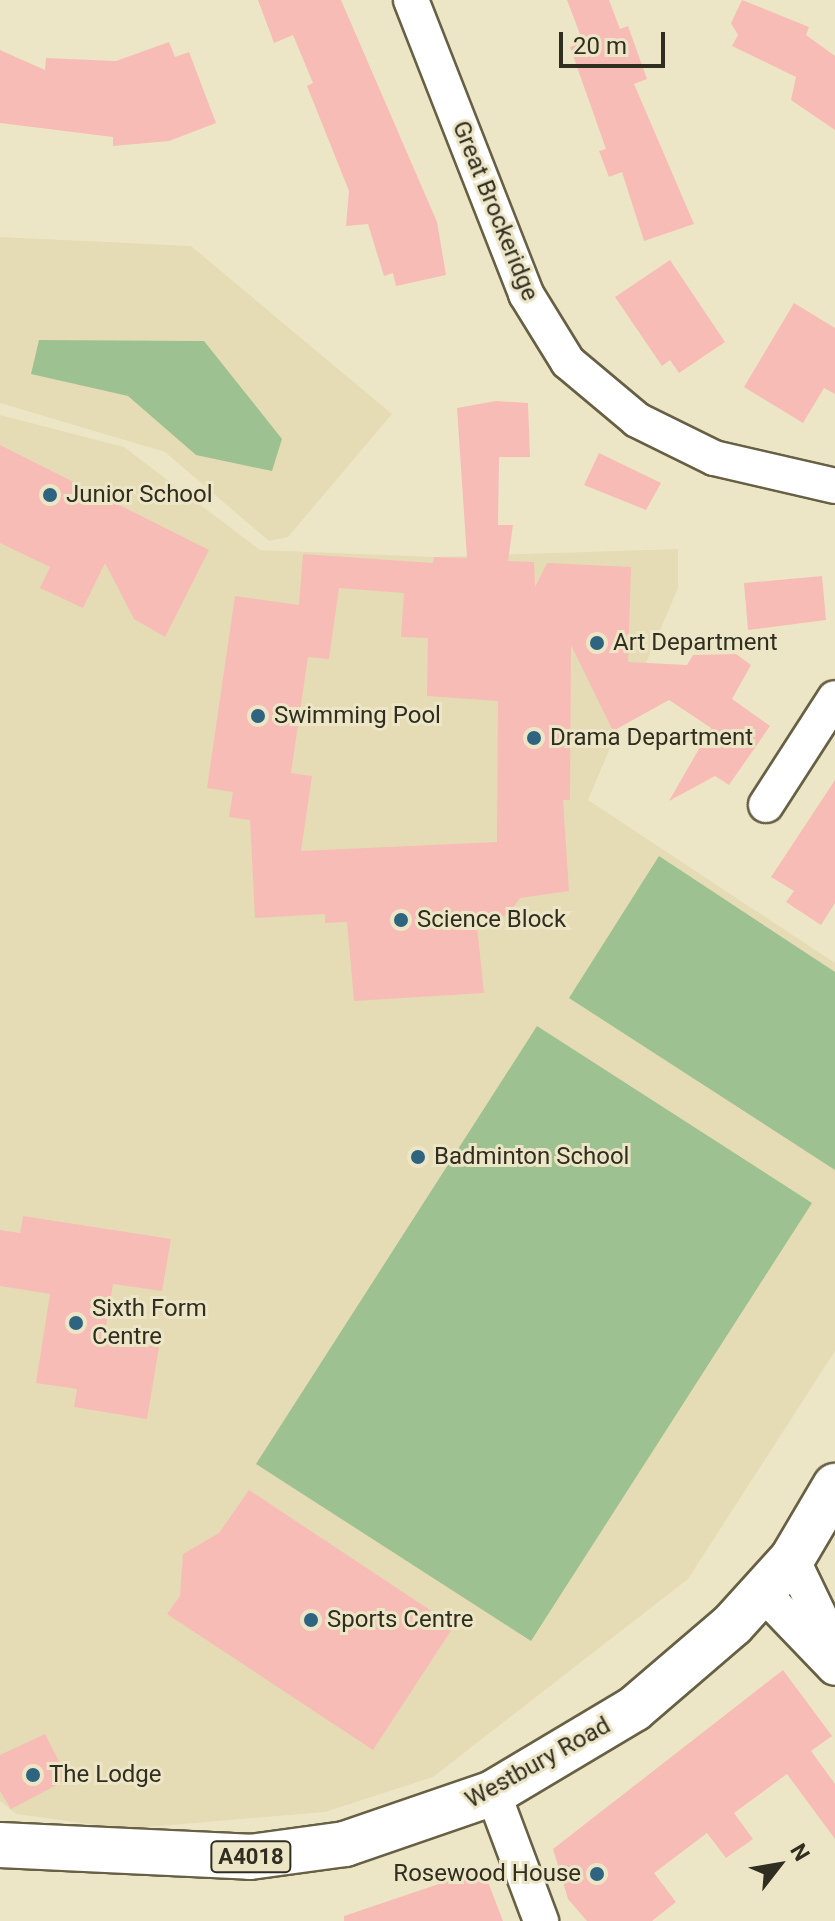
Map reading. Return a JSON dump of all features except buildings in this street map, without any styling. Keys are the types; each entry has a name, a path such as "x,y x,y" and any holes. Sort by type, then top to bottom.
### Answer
{"main road":[{"name":"Westbury Road","path":"0,1845 250,1857 345,1844 493,1793 634,1709 762,1592 792,1559 835,1486"}],"street":[{"name":"Great Brockeridge","path":"411,0 526,294 568,362 637,420 714,458 835,486"},
{"path":"766,805 835,698"},
{"path":"792,1559 835,1648"},
{"path":"762,1592 835,1668"},
{"path":"493,1793 541,1921"}],"shaded area":[{"path":"0,237 191,246 392,414 288,537 269,541 165,452 0,403"},
{"name":"Badminton School","path":"0,415 124,447 260,550 434,557 678,549 678,588 588,800 835,963 835,1351 688,1579 433,1777 325,1812 125,1829 16,1814 0,1801"}],"green space":[{"path":"39,340 204,341 282,439 272,471 196,455 128,396 31,374"},
{"path":"659,856 835,972 835,1170 569,998"},
{"path":"537,1026 812,1203 531,1641 256,1464"}],"place":[{"name":"Junior School","path":"50,495"},
{"name":"Art Department","path":"597,643"},
{"name":"Swimming Pool","path":"258,716"},
{"name":"Drama Department","path":"534,738"},
{"name":"Science Block","path":"401,920"},
{"name":"Badminton School","path":"418,1157"},
{"name":"Sixth Form Centre","path":"76,1323"},
{"name":"Sports Centre","path":"311,1620"},
{"name":"The Lodge","path":"33,1775"},
{"name":"Rosewood House","path":"597,1874"}]}
